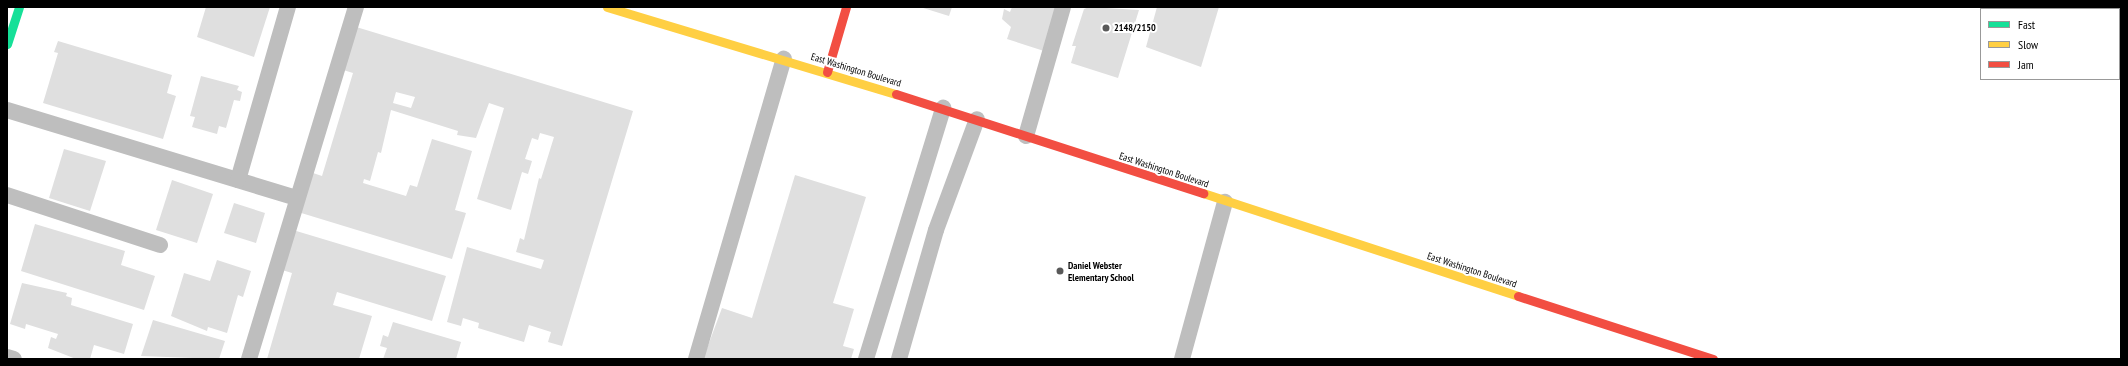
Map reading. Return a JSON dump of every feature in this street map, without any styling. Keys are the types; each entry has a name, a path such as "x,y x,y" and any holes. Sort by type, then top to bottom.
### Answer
{"main road":[{"path":"7,44 19,7"},
{"name":"East Washington Boulevard","path":"607,7 943,108 1225,202 1713,359"},
{"path":"827,72 846,7"}],"lane":[{"path":"238,180 288,7"},
{"path":"249,359 356,7"},
{"path":"1026,136 1063,7"},
{"path":"696,359 784,59"},
{"path":"866,359 943,108"},
{"path":"7,110 297,198"},
{"path":"899,359 936,230 977,119"},
{"path":"7,195 160,245"},
{"path":"1182,359 1225,202"},
{"path":"7,357 14,359"}],"building":[{"path":"206,7 270,7 254,57 197,37"},
{"path":"920,7 952,7 949,16"},
{"path":"1012,7 1058,7 1044,51 1007,39 1011,27 1002,19 1004,9 1010,12"},
{"name":"2148/2150","path":"1089,7 1139,10 1118,78 1071,63 1076,46 1072,46 1084,9"},
{"path":"1157,7 1219,7 1201,67 1146,47"},
{"path":"353,26 633,111 562,346 548,342 551,332 529,325 524,342 478,328 479,323 463,318 461,326 447,322 467,247 541,269 544,260 516,252 520,238 524,240 539,178 541,179 554,137 540,133 538,140 532,138 525,159 532,161 528,174 522,172 511,210 477,199 504,108 489,103 476,138 457,135 458,131 391,110 381,153 378,152 370,181 364,179 363,183 406,196 410,185 417,187 432,139 472,151 455,210 466,213 452,259 298,212 310,172 322,176 353,73 340,69","holes":["396,92 415,97 411,108 393,103"]},
{"path":"58,41 172,75 167,93 176,96 163,139 43,103 58,53 54,52"},
{"path":"201,76 239,86 237,90 242,92 240,101 234,100 226,128 219,126 217,134 192,127 195,117 190,116"},
{"path":"64,149 106,161 90,211 49,198"},
{"path":"795,175 866,197 833,303 854,309 843,346 854,349 851,359 703,359 722,308 752,318"},
{"path":"172,180 213,194 197,243 156,230"},
{"path":"234,203 265,213 256,243 224,233"},
{"path":"35,224 125,251 121,265 155,276 144,310 21,271"},
{"path":"293,230 446,276 432,321 337,292 333,305 372,316 359,359 267,359 292,273 282,270"},
{"path":"217,260 251,271 243,297 238,295 227,333 208,327 207,331 171,316 184,273 210,281"},
{"path":"22,283 67,293 66,296 72,298 71,305 133,324 124,354 94,345 90,359 76,359 48,348 51,337 56,339 58,334 26,324 25,329 10,324"},
{"path":"153,320 225,341 219,359 141,356"},
{"path":"393,322 461,342 456,359 383,359 387,348 380,346 383,335 388,337"}],"traffic: fast":[{"path":"7,44 19,7"}],"traffic: slow":[{"path":"607,7 896,94"},
{"path":"1203,193 1518,296"}],"traffic: jam":[{"path":"827,72 846,7"},
{"path":"896,94 1203,193"},
{"path":"1518,296 1713,359"}],"place":[{"name":"2148/2150","path":"1106,28"},
{"name":"Daniel Webster Elementary School","path":"1060,271"}]}
